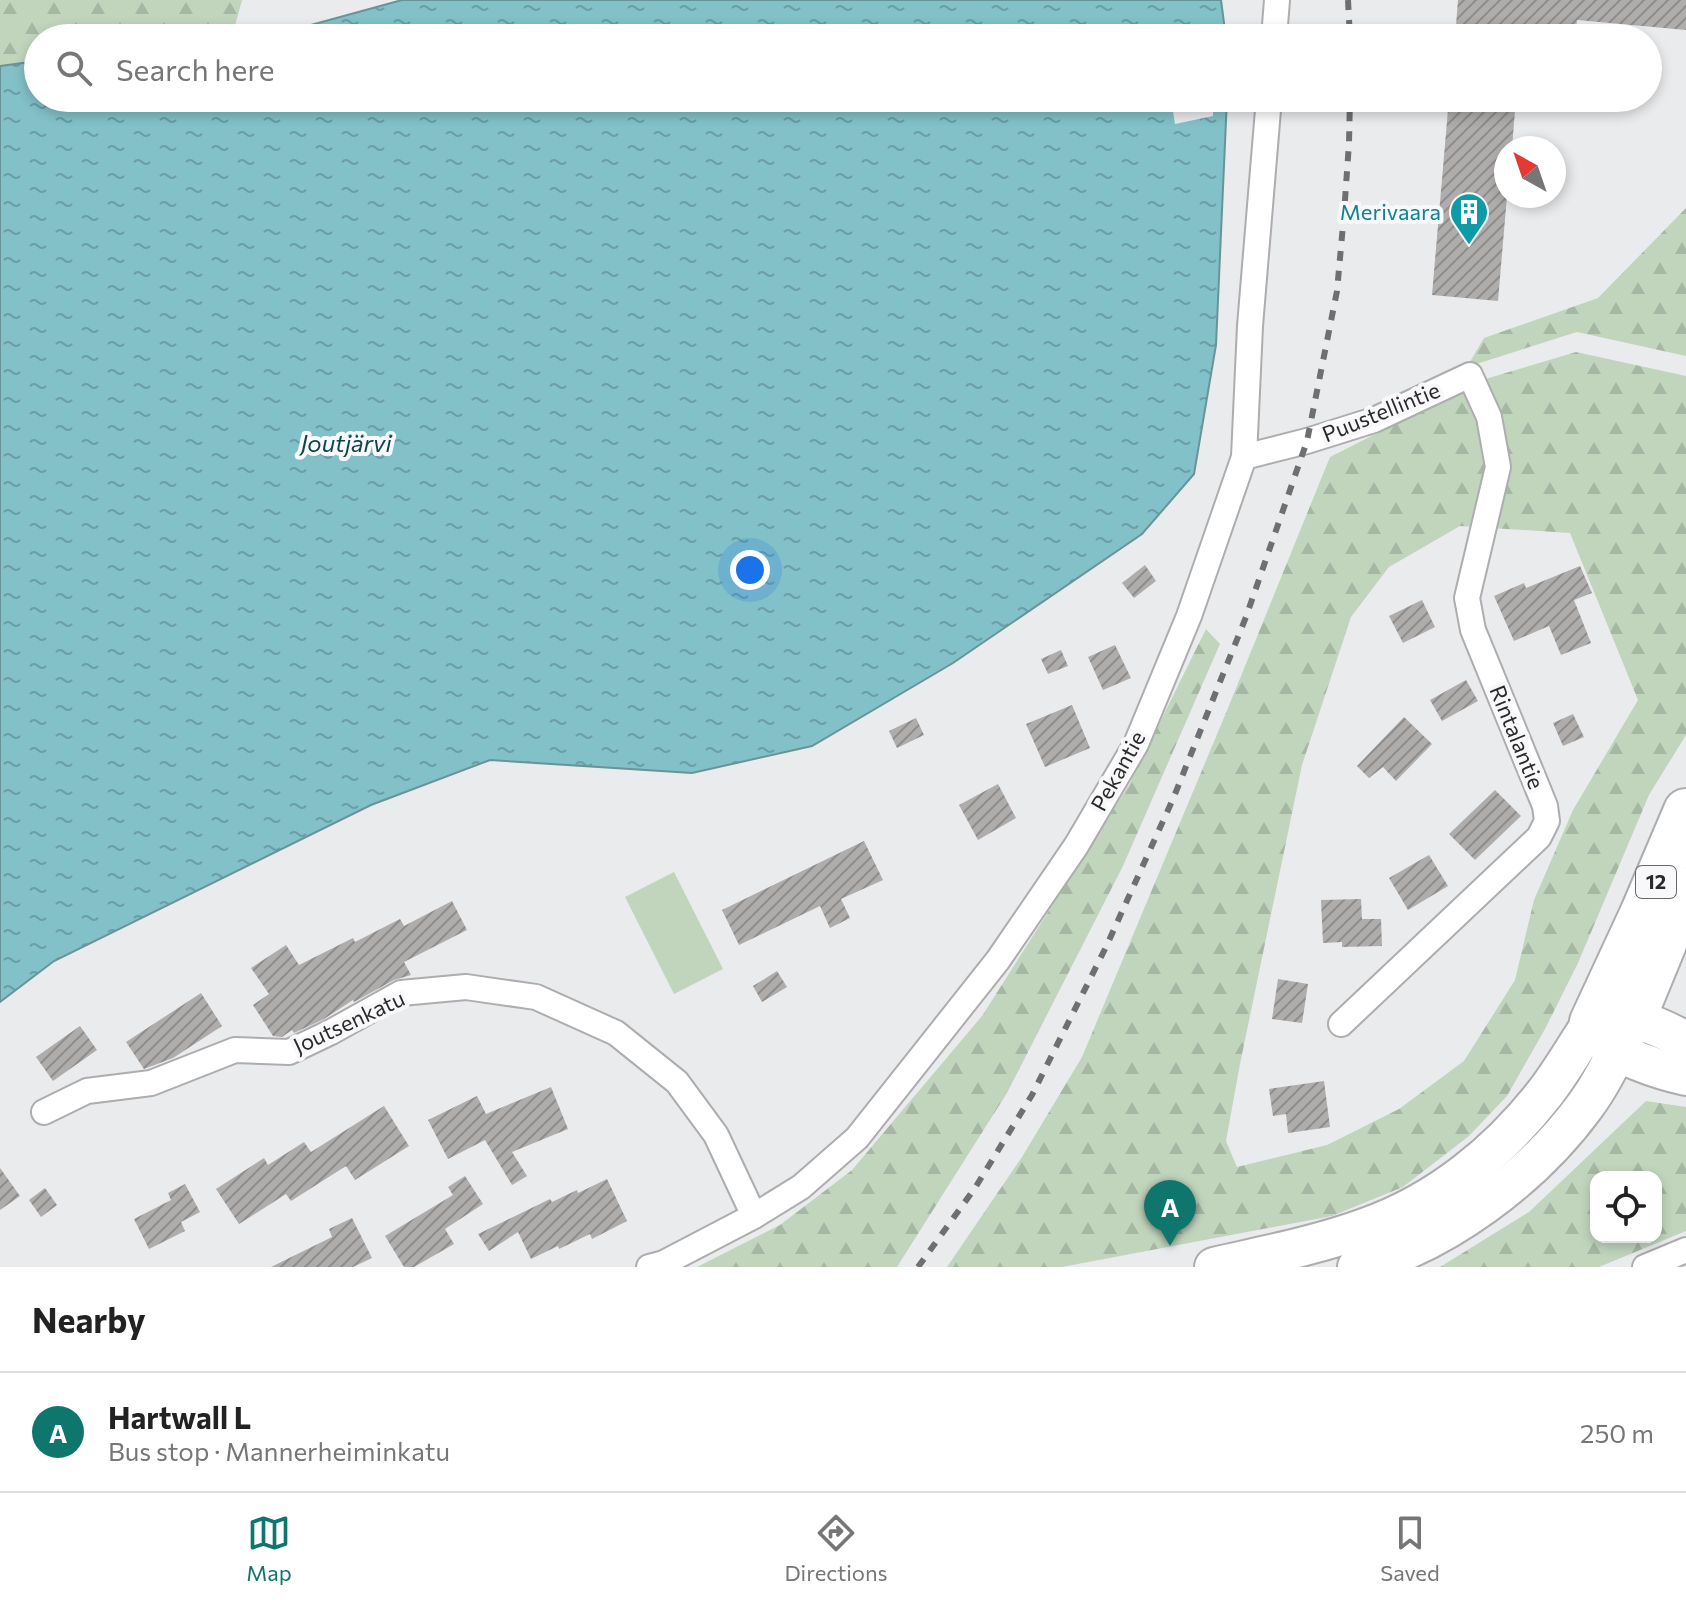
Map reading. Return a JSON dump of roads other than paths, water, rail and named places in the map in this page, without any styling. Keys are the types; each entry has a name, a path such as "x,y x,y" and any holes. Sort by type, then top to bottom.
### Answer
{"highway":[{"name":"12","path":"1613,1031 1624,952 1686,811"},
{"name":"12","path":"1613,1031 1686,890"}],"main road":[{"path":"1214,1267 1369,1227 1444,1189 1481,1161 1546,1092 1613,1031 1651,1025 1686,1041"},
{"path":"1613,1031 1686,1076"},
{"path":"1357,1267 1444,1231 1502,1191 1564,1133 1587,1104 1603,1078 1613,1031"}],"street":[{"path":"1275,24 1277,0"},
{"name":"Pekantie","path":"649,1267 664,1263 754,1216 801,1187 857,1138 998,960 1076,846 1136,744 1189,616 1244,457 1250,326 1268,112"},
{"name":"Puustellintie","path":"1244,457 1374,420 1470,375"},
{"name":"Rintalantie","path":"1341,1024 1539,837 1547,821 1545,806 1473,630 1467,598 1498,467 1489,417 1470,375"},
{"name":"Joutsenkatu","path":"44,1112 87,1091 151,1083 235,1050 289,1052 401,993 466,987 536,997 616,1033 677,1082 716,1135 754,1216"},
{"path":"1645,1267 1686,1250"}],"water":[{"path":"402,0 1221,0 1224,24 315,24"},
{"name":"Joutjärvi","path":"24,63 24,112 1226,112 1216,345 1194,474 1142,534 953,663 812,746 692,773 490,760 371,805 54,961 0,1002 0,66"}],"railway":[{"path":"1348,0 1349,24"},
{"path":"918,1267 975,1188 1032,1095 1106,947 1173,799 1246,617 1307,441 1337,291 1350,112"}],"place":[{"name":"Merivaara","path":"1469,246"},
{"name":"Hartwall L","path":"1170,1246"}]}
